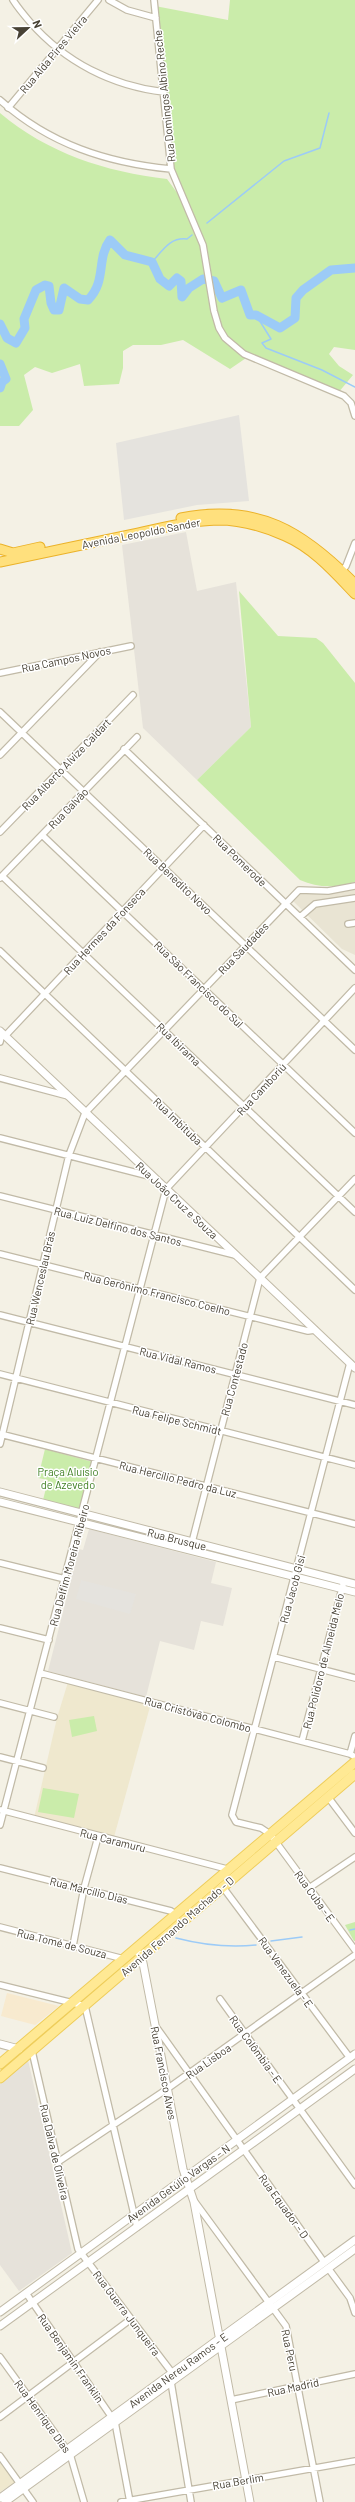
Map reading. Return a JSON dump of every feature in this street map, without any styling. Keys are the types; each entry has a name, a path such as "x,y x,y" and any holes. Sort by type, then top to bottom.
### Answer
{"highway":[{"name":"Avenida Leopoldo Sander","path":"0,549 13,552 200,514 218,514 251,518 280,526 312,543 355,584"},
{"name":"Avenida Leopoldo Sander","path":"0,562 194,522 226,521 246,523 264,528 285,536 304,546 323,561 355,594"}],"main road":[{"name":"Avenida Fernando Machado - D","path":"0,2078 85,2006 138,1953 179,1918 222,1886 353,1758"},
{"name":"Avenida Fernando Machado - D","path":"179,1918 227,1869 328,1797 355,1774"},
{"name":"Avenida Fernando Machado - D","path":"0,2064 124,1959 138,1953"}],"street":[{"path":"14,0 41,34 57,50 89,69 120,84 164,92"},
{"name":"Rua Alda Pires Vieira","path":"8,108 98,0"},
{"path":"109,0 127,10 156,18"},
{"name":"Rua Domingos Albino Reche","path":"154,0 171,169 200,236 208,269 214,312 219,328 234,347 244,354 344,396 350,403 355,416"},
{"path":"0,100 8,108 54,138 82,151 129,164 171,169"},
{"path":"342,570 346,566 355,543"},
{"name":"Rua Campos Novos","path":"0,673 131,646"},
{"path":"0,755 100,652"},
{"name":"Rua Alberto Alvize Caldart","path":"0,832 133,695"},
{"name":"Rua Benedito Novo","path":"0,712 355,1050"},
{"name":"Rua Galvão","path":"1,877 137,737"},
{"name":"Rua Pomerode","path":"124,750 355,970"},
{"name":"Rua Hermes da Fonseca","path":"2,1033 44,994 204,825"},
{"name":"Rua São Francisco do Sul","path":"42,835 355,1133"},
{"name":"Rua Ibirama","path":"1,877 355,1212"},
{"name":"Rua Saudades","path":"85,1113 299,890 328,892 355,886"},
{"path":"300,918 315,904 355,898"},
{"path":"348,924 355,923"},
{"name":"Rua Imbituba","path":"0,951 355,1290"},
{"name":"Rua Camboriú","path":"166,1189 355,988"},
{"path":"0,1042 2,1033"},
{"name":"Rua João Cruz e Souza","path":"2,1033 235,1255 315,1330 353,1363"},
{"path":"0,1078 68,1096"},
{"name":"Rua Wenceslau Brás","path":"0,1444 1,1434 69,1155 85,1113"},
{"path":"0,1138 153,1177"},
{"path":"260,1278 355,1179"},
{"name":"Rua Delfim Moreira Ribeiro","path":"0,1825 2,1810 16,1761 28,1710 49,1640 166,1189"},
{"name":"Rua Luiz Delfino dos Santos","path":"0,1196 154,1236 235,1255"},
{"name":"Rua Gerônimo Francisco Coelho","path":"0,1254 308,1331 315,1330"},
{"name":"Rua Contestado","path":"190,1546 260,1278"},
{"name":"Rua Vidal Ramos","path":"0,1314 355,1405"},
{"name":"Rua Jacob Gisi","path":"272,1838 261,1828 236,1822 232,1815 340,1401 353,1363"},
{"name":"Rua Felipe Schmidt","path":"0,1374 355,1465"},
{"name":"Rua Hercílio Pedro da Luz","path":"1,1434 355,1524"},
{"name":"Rua Brusque","path":"0,1492 81,1518"},
{"name":"Rua Brusque","path":"0,1502 81,1518 296,1573 355,1584"},
{"path":"0,1562 65,1579"},
{"name":"Rua Brusque","path":"296,1573 355,1592"},
{"name":"Rua Polidoro de Almeida Melo","path":"302,1741 344,1581"},
{"path":"0,1628 49,1640"},
{"path":"274,1657 355,1678"},
{"name":"Rua Cristóvão Colombo","path":"40,1673 302,1741 353,1758"},
{"path":"0,1703 54,1717"},
{"path":"353,1758 355,1736"},
{"path":"0,1757 43,1768"},
{"path":"328,1797 355,1833"},
{"name":"Rua Caramuru","path":"2,1810 227,1869"},
{"path":"73,1946 84,1888 98,1836"},
{"name":"Rua Cuba - E","path":"272,1838 355,1950"},
{"path":"309,1888 355,1857"},
{"name":"Rua Marcílio Dias","path":"0,1868 84,1888 179,1918"},
{"name":"Rua Venezuela - E","path":"222,1886 301,1994 352,2056"},
{"name":"Rua Tomé de Souza","path":"0,1927 124,1959"},
{"name":"Rua Francisco Alves","path":"138,1953 155,2027 185,2178 194,2202 250,2502"},
{"name":"Rua Lisboa","path":"58,2162 189,2074 355,1955"},
{"path":"0,1985 85,2006 136,2227"},
{"name":"Rua Colômbia - E","path":"220,1999 355,2185"},
{"name":"Rua Equador - D","path":"155,2027 350,2298 355,2313"},
{"path":"0,2044 19,2049"},
{"name":"Rua Dalva de Oliveira","path":"32,2051 81,2253"},
{"path":"352,2056 355,2066"},
{"name":"Avenida Getúlio Vargas - N","path":"0,2312 352,2056"},
{"name":"Avenida Getúlio Vargas - N","path":"0,2326 355,2069"},
{"name":"Rua Peru","path":"194,2202 286,2326 320,2502"},
{"name":"Avenida Nereu Ramos - E","path":"0,2498 22,2486 46,2469 173,2374 194,2361 271,2306 326,2265 355,2240"},
{"name":"Avenida Nereu Ramos - E","path":"326,2265 355,2249"},
{"name":"Rua Guerra Junqueira","path":"81,2253 173,2374"},
{"name":"Rua Benjamin Franklin","path":"26,2293 113,2420"},
{"path":"0,2417 131,2319"},
{"name":"Rua Henrique Dias","path":"0,2357 69,2452 84,2502"},
{"name":"Avenida Nereu Ramos - E","path":"113,2420 171,2382 194,2361"},
{"path":"173,2374 171,2382 191,2502"},
{"name":"Rua Madrid","path":"231,2400 355,2374"},
{"path":"113,2420 130,2501"},
{"path":"0,2456 33,2502"},
{"name":"Rua Berlim","path":"121,2502 355,2461"},
{"name":"Avenida Nereu Ramos - E","path":"5,2502 22,2486"}],"shaded area":[{"path":"239,415 249,501 197,505 124,520 116,443"},
{"path":"186,532 197,591 236,582 251,727 197,780 143,728 122,545"},
{"path":"355,890 355,955 342,949 293,901 301,893 326,894"},
{"path":"89,1529 216,1562 211,1583 232,1588 223,1626 201,1621 194,1650 160,1641 146,1697 48,1671 79,1549 83,1550"},
{"path":"81,1580 136,1594 130,1614 76,1599"},
{"path":"68,1682 151,1703 114,1837 34,1818 57,1718"},
{"path":"7,1993 59,2006 35,2025 1,2016"},
{"path":"28,2060 72,2253 19,2291 0,2265 0,2084"},
{"path":"0,2461 15,2482 0,2492"}],"green space":[{"path":"230,0 355,0 355,350 334,347 329,354 339,366 353,375 338,393 249,356 230,369 183,340 161,345 133,345 123,351 123,368 119,384 84,386 80,364 52,373 35,367 24,375 33,410 19,426 0,426 0,113 18,127 57,150 100,166 144,176 167,179 186,205 171,169 155,6 228,20"},
{"path":"239,591 278,636 316,638 323,643 355,683 355,882 334,886 320,886 300,880 197,780 251,727"},
{"name":"Praça Aluísio de Azevedo","path":"45,1449 93,1462 80,1510 43,1500 48,1480 38,1478"},
{"path":"94,1716 97,1731 72,1737 69,1720"},
{"path":"43,1788 79,1794 74,1818 38,1812"},
{"path":"355,1922 355,1941 354,1941 345,1925"}],"waterway":[{"path":"207,223 284,161 320,148 329,113"},
{"path":"152,262 171,242 187,239 192,235"},
{"path":"0,324 7,338 16,343 25,328 24,319 36,290 45,285 49,286 51,303 54,310 59,310 64,288 80,299 88,300 94,293 100,278 103,255 110,240 125,255 152,262 160,279 169,286 177,278 181,281 182,297 189,288 203,279 214,281 222,298 241,290 250,315 256,315 280,328 295,318 296,298 303,290 331,270 355,268"},
{"path":"256,315 271,339 262,343 266,348 322,370 355,387"},
{"path":"0,364 6,379 2,382 0,388"},
{"path":"350,1930 355,1929"},
{"path":"271,1941 302,1937"},
{"path":"176,1938 216,1945 256,1945"}]}
